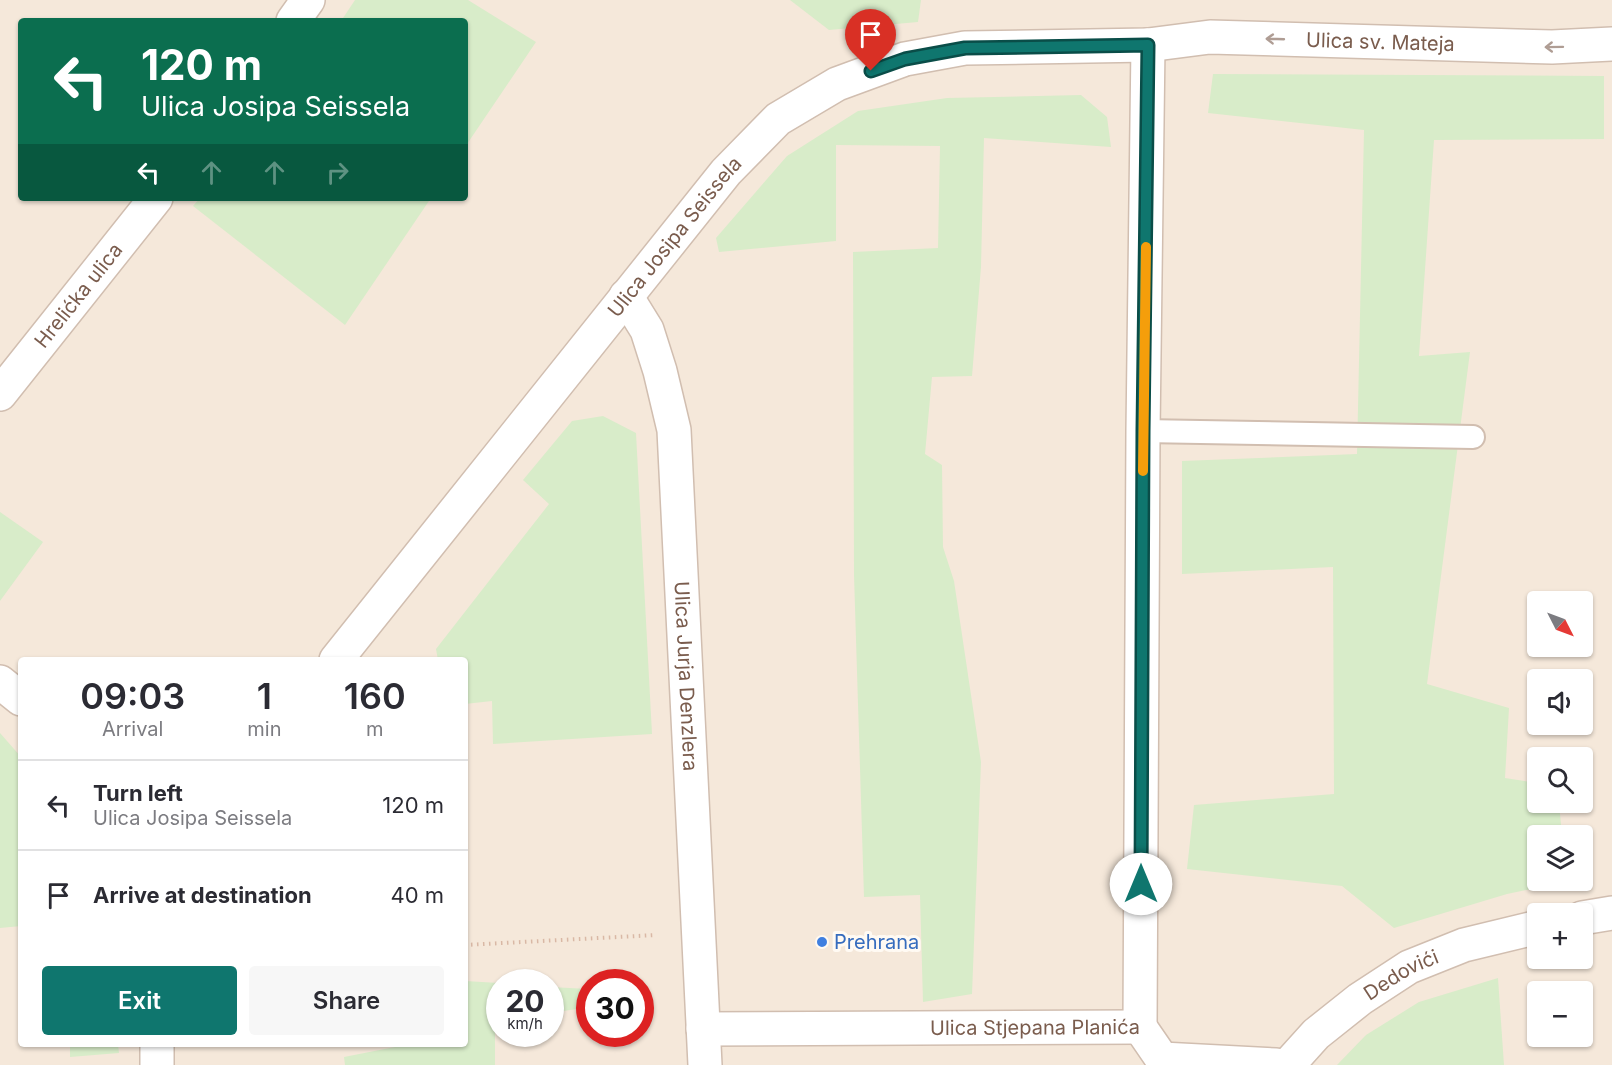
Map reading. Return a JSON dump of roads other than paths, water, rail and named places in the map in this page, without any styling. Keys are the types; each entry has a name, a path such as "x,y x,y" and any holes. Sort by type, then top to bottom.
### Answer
{"street":[{"path":"295,18 308,0"},
{"name":"Ulica sv. Mateja","path":"1148,45 1210,37 1552,47 1612,44"},
{"name":"Ulica Josipa Seissela","path":"338,657 726,172 778,119 837,84 905,59 965,48 1148,45"},
{"name":"Ulica Stjepana Planića","path":"703,1029 1140,1027 1143,431 1148,45"},
{"name":"Hrelićka ulica","path":"4,379 153,201"},
{"name":"Ulica Jurja Denzlera","path":"626,296 647,330 660,371 674,430 705,1065"},
{"path":"0,682 18,697"},
{"path":"1593,916 1612,913"},
{"name":"Dedovići","path":"1288,1065 1325,1027 1360,999 1409,967 1464,945 1527,930"},
{"path":"1140,1027 1162,1059 1276,1065"},
{"path":"157,1047 157,1065"}],"lane":[{"path":"1143,431 1473,436"}],"place":[{"name":"Prehrana","path":"822,942"}]}
